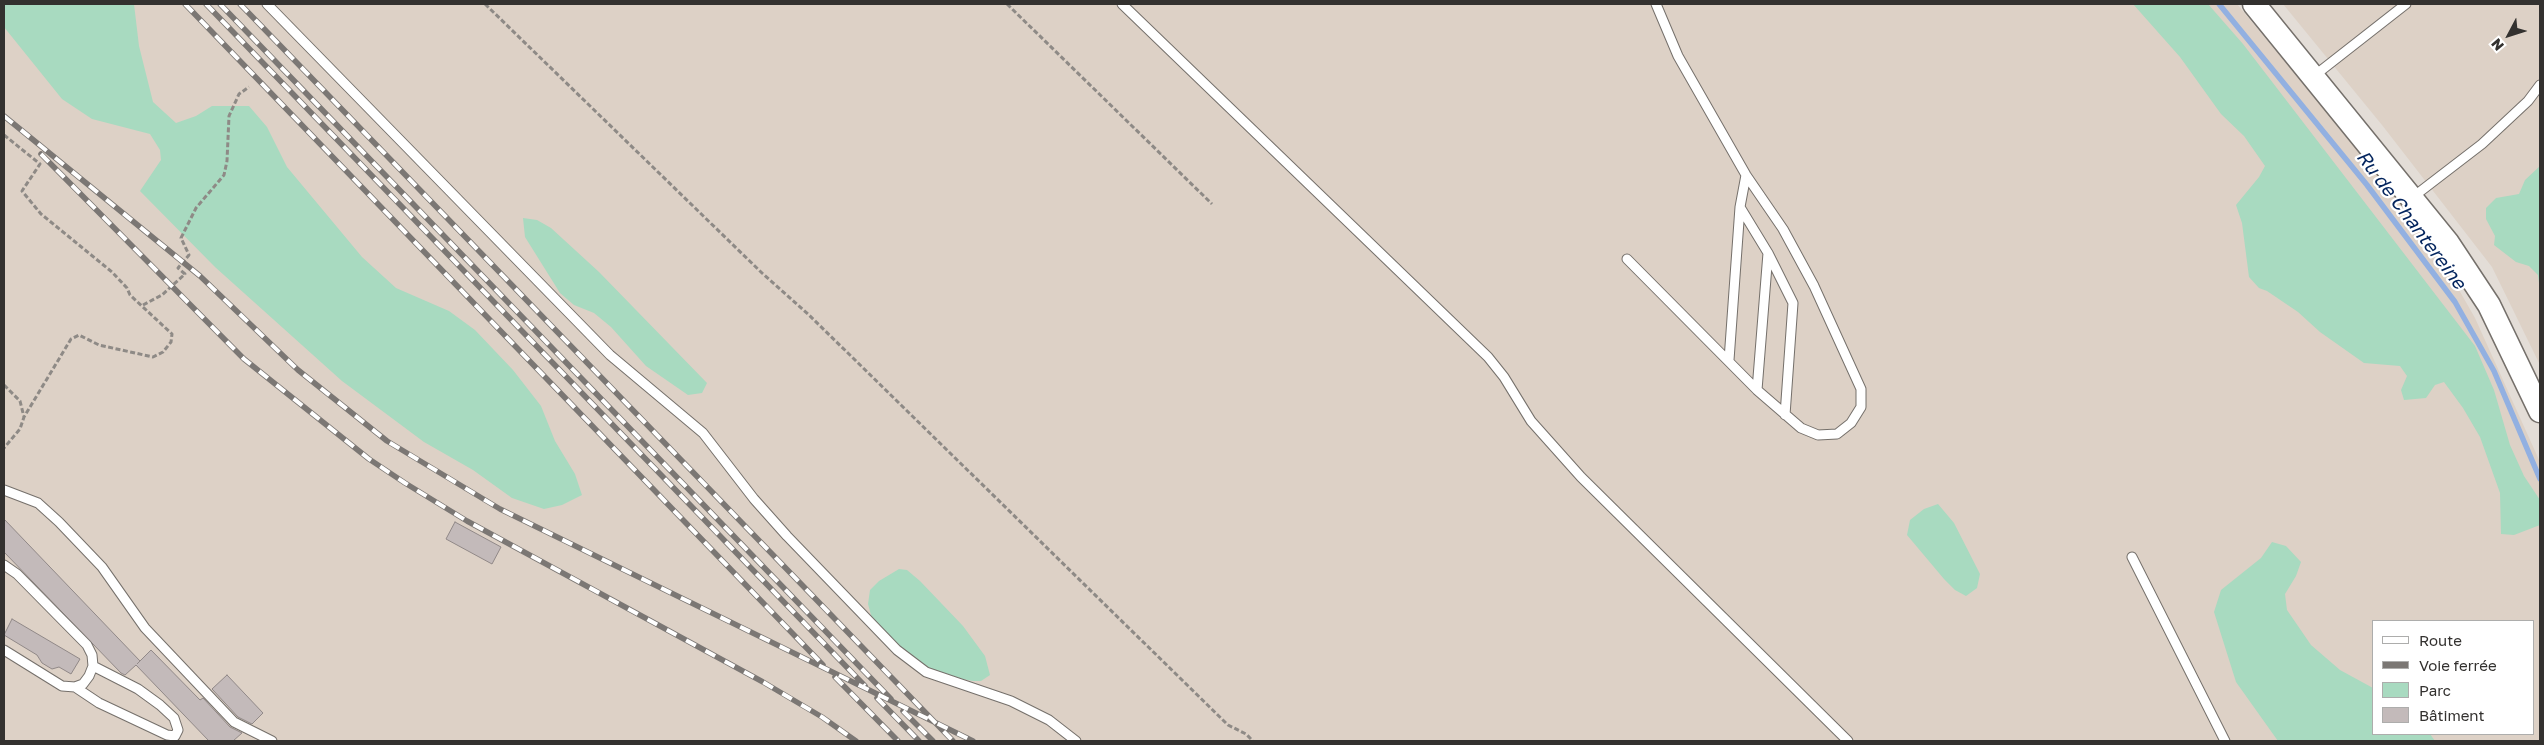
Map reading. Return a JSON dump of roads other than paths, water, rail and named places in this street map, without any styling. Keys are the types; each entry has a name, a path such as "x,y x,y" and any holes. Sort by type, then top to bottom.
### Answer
{"street":[{"path":"2254,4 2448,242 2489,305 2540,411"}],"lane":[{"path":"268,4 610,355 702,432 761,506 897,650 926,672 1011,701 1049,720 1076,741"},
{"path":"1122,4 1488,357 1504,377 1531,421 1581,477 1848,741"},
{"path":"1627,259 1757,390 1801,428 1818,435 1837,434 1851,423 1861,407 1862,389 1783,229 1746,175 1678,56 1656,4"},
{"path":"2314,77 2406,4"},
{"path":"2413,198 2482,144 2528,101 2540,85"},
{"path":"1729,360 1740,207 1746,175"},
{"path":"1740,207 1768,253 1793,303 1785,415"},
{"path":"1757,390 1768,253"},
{"path":"4,490 38,503 59,522 102,567 145,628 234,722 272,741"},
{"path":"2132,557 2225,741"},
{"path":"4,565 17,574 87,645 92,655 93,666 89,676 82,684 75,687 62,686 4,650"},
{"path":"75,687 99,703 167,736 174,736 178,730 174,718 160,705 138,689 93,666"}],"waterway":[{"name":"Ru de Chantereine","path":"2219,4 2367,185 2455,302 2494,371 2540,479"}],"railway":[{"path":"185,4 823,665"},
{"path":"206,4 865,686"},
{"path":"220,4 891,699"},
{"path":"240,4 953,741"},
{"path":"4,116 200,276 298,370 387,441 500,509 973,741"},
{"path":"41,154 244,359 369,459 467,521 763,682 822,717 856,741"},
{"path":"835,677 898,741"},
{"path":"877,698 919,741"},
{"path":"903,711 933,741"}]}
